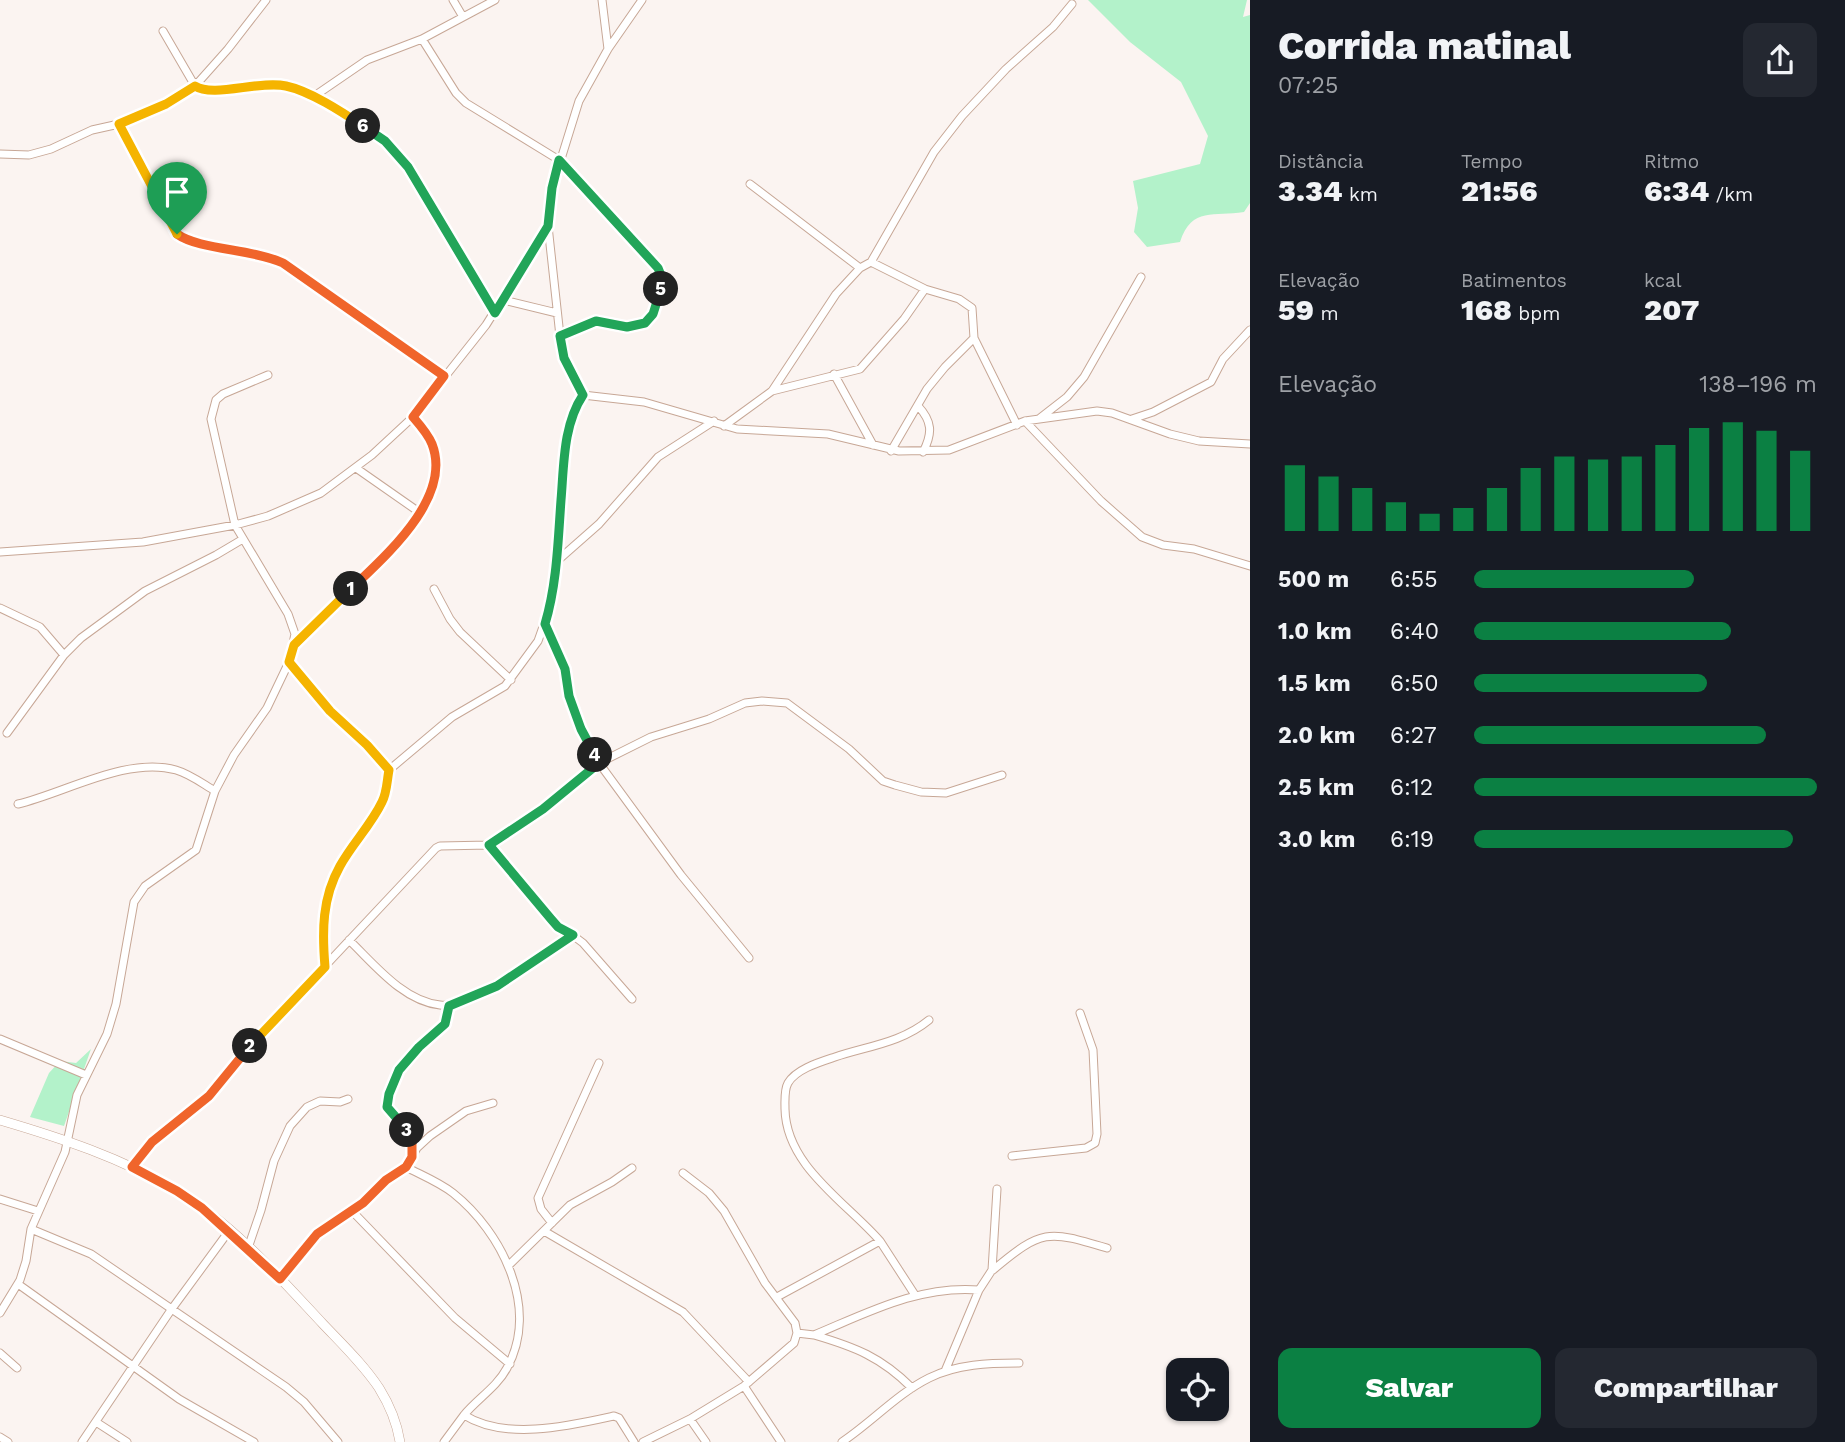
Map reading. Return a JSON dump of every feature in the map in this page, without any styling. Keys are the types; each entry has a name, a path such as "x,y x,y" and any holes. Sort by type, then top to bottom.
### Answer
{"street":[{"path":"0,154 29,155 66,144 92,131 119,124 166,104 195,86 229,49 266,0"},
{"path":"453,0 463,17"},
{"path":"313,97 357,65 422,39 495,0"},
{"path":"602,0 608,49"},
{"path":"583,395 564,358 560,336 548,226 552,188 579,102 608,49 642,0"},
{"path":"724,426 772,391 836,294 860,268 871,262 934,152 962,116 1072,4"},
{"path":"163,31 195,86 206,91 273,85 297,89 375,133 408,167 495,313"},
{"path":"422,39 456,93 466,103 559,160 658,268 662,278 659,299 653,314 645,323 627,327 596,321 560,336"},
{"path":"119,124 177,234 196,242 269,256 283,263 444,376"},
{"path":"750,184 860,268"},
{"path":"0,552 153,541 268,516 321,493 356,468 413,417 495,313 548,226"},
{"path":"871,262 925,289 959,299 972,308 974,338 1021,423 1142,537 1163,545 1194,549 1250,566"},
{"path":"1039,418 1067,397 1084,377 1141,277"},
{"path":"772,391 860,369 904,319 925,289"},
{"path":"503,300 557,313"},
{"path":"1131,419 1153,412 1211,382 1223,359 1250,330"},
{"path":"891,451 945,367 974,338"},
{"path":"835,374 873,445"},
{"path":"0,1313 18,1284 24,1268 31,1229 58,1170 68,1140 77,1095 107,1034 116,1004 134,902 145,886 196,850 215,791 234,755 267,708 289,662 294,645 293,625 288,614 235,525 211,419 216,400 223,394 268,375"},
{"path":"583,395 629,399 737,429 828,434 891,451 923,452 959,448 1039,418 1097,411 1131,419 1170,435 1199,441 1250,444"},
{"path":"325,967 322,930 327,898 339,867 383,801 389,770 452,716 511,680 538,641 550,607 557,561 564,460 573,412 583,395"},
{"path":"918,406 930,424 928,441 923,452"},
{"path":"294,645 393,548 419,512 434,485 435,460 427,435 413,417"},
{"path":"557,561 599,524 658,457 714,421"},
{"path":"356,468 419,512"},
{"path":"7,733 64,655 92,630 145,591 243,539"},
{"path":"434,589 460,632 511,680"},
{"path":"0,608 40,627 64,655"},
{"path":"545,624 565,669 569,696 581,729 599,763 681,875 750,958"},
{"path":"289,662 330,711 367,745 389,770"},
{"path":"132,1167 152,1142 209,1096 248,1048 436,848 489,845 543,809 599,763 651,737 709,719 745,703 772,700 788,703 849,749 883,781 895,785 921,792 946,793 1002,775"},
{"path":"18,804 45,797 86,779 160,767 187,774 215,791"},
{"path":"489,845 558,927 583,943 632,999"},
{"path":"349,940 381,972 411,994 430,1003 449,1006 497,986 573,935"},
{"path":"412,1157 411,1135 389,1110 388,1099 399,1070 419,1047 445,1024 449,1006"},
{"path":"1012,1156 1086,1148 1095,1143 1097,1134 1093,1050 1080,1013"},
{"path":"915,1295 880,1241 817,1177 796,1147 786,1125 786,1089 793,1077 805,1069 847,1053 900,1039 915,1032 929,1020"},
{"path":"0,1039 86,1075"},
{"path":"552,1223 541,1209 538,1198 599,1063"},
{"path":"248,1248 274,1161 290,1126 307,1107 320,1101 340,1102 348,1099"},
{"path":"280,1279 317,1234 352,1211 386,1180 406,1167 421,1144 459,1116 474,1108 493,1103"},
{"path":"0,1120 68,1140 132,1167 202,1208 280,1279 372,1378 387,1402 400,1442"},
{"path":"406,1167 451,1192 497,1243 509,1265 520,1330 510,1364 495,1384 464,1415 444,1442"},
{"path":"509,1265 580,1198 612,1182 632,1167"},
{"path":"643,1442 690,1419 747,1384 794,1343 797,1333 795,1323 755,1268 718,1202 683,1173"},
{"path":"992,1270 997,1189"},
{"path":"0,1199 38,1211"},
{"path":"352,1211 455,1318 510,1364"},
{"path":"31,1229 91,1254 286,1387 304,1402 338,1442"},
{"path":"82,1442 171,1310 229,1231"},
{"path":"544,1231 682,1312 747,1384 781,1442"},
{"path":"945,1371 979,1290 992,1270 1022,1246 1045,1237 1064,1236 1107,1248"},
{"path":"777,1297 880,1241"},
{"path":"18,1284 61,1312 179,1399 254,1442"},
{"path":"814,1335 915,1295 944,1290 979,1290"},
{"path":"797,1333 843,1344 882,1362 912,1388"},
{"path":"0,1353 17,1368"},
{"path":"842,1442 912,1388 945,1371 1019,1363"},
{"path":"464,1415 485,1424 530,1429 572,1425 614,1416 619,1418 634,1442"},
{"path":"690,1419 706,1442"},
{"path":"96,1422 127,1442"},
{"path":"0,1437 8,1442"}],"green space":[{"path":"1088,0 1247,0 1243,17 1250,15 1250,203 1244,212 1198,218 1185,231 1180,242 1147,247 1134,232 1138,208 1133,181 1200,164 1208,136 1181,82 1130,42"},
{"path":"91,1049 64,1126 30,1117 49,1073 60,1061 76,1063"}],"route":[{"path":"264,84 297,89 357,122 385,141 408,167 495,313 548,226 552,188 559,160 648,256 662,278 659,299 653,314 645,323 627,327 596,321 560,336 564,358 583,395 570,423 562,479 557,561 545,624 565,669 569,696 581,729 599,763 543,809 489,845 558,927 573,935 497,986 449,1006 445,1024 419,1047 399,1070 388,1099 387,1107 411,1135 412,1157 406,1167 386,1180 363,1203 317,1234 280,1279 202,1208 132,1167 152,1142 209,1096 248,1048 325,967 322,930 327,898 348,851 383,801 389,770 367,745 330,711 289,662 294,645 393,548 429,496 436,478 435,453 427,435 413,417 444,376 378,327 283,263 269,256 196,242 177,234 119,124 166,104 195,86 200,90 212,91 264,84"}]}
